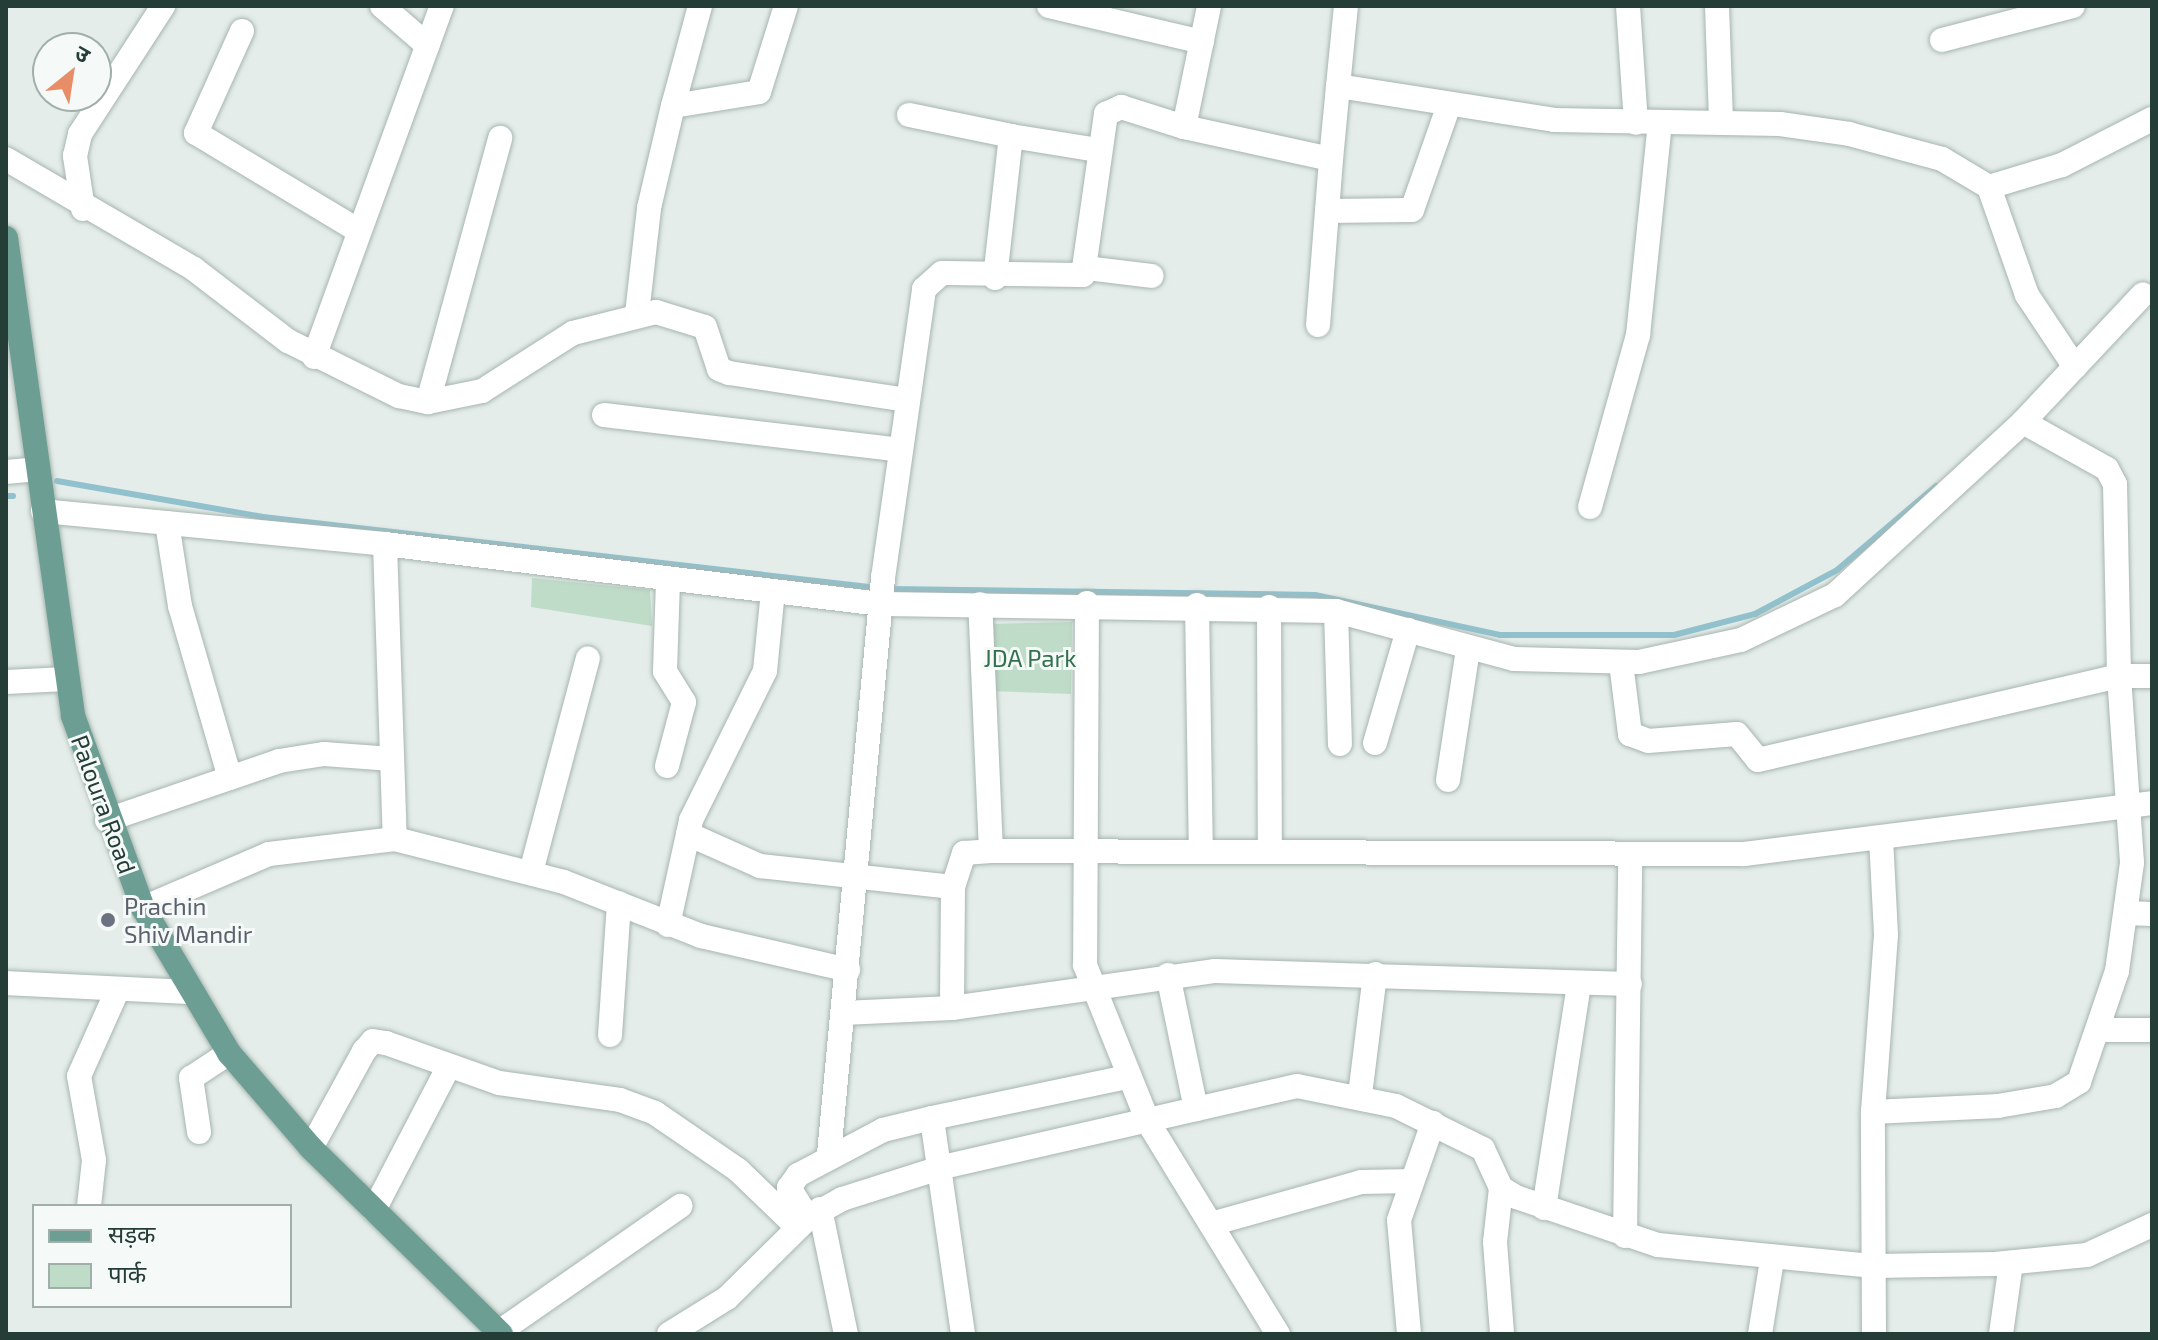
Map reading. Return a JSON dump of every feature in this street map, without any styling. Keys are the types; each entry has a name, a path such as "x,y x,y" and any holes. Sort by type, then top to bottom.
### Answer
{"main road":[{"name":"Paloura Road","path":"7,246 66,679 107,820 143,908 187,992 229,1053 311,1148 500,1333"}],"street":[{"path":"83,209 75,156 80,134 163,6"},
{"path":"382,6 427,45"},
{"path":"314,357 442,6"},
{"path":"637,314 649,208 700,6"},
{"path":"673,106 759,92 786,6"},
{"path":"1049,6 1202,42"},
{"path":"1184,127 1209,6"},
{"path":"1318,325 1346,6"},
{"path":"1590,507 1640,325 1648,123 1628,6"},
{"path":"1717,6 1721,121"},
{"path":"1942,40 2017,14 2073,6"},
{"path":"242,31 196,133 359,231"},
{"path":"1338,86 1449,105 1648,123 1721,121 1883,140 1942,159 1989,187 2027,295 2075,367"},
{"path":"1327,211 1412,210 1449,105"},
{"path":"829,1154 848,970 852,877 881,593 928,280 942,273 1075,280 1087,268 1097,150 1114,106 1184,127 1331,159"},
{"path":"909,115 1097,150"},
{"path":"1989,187 2062,165 2152,119"},
{"path":"995,278 1011,136"},
{"path":"428,402 500,138"},
{"path":"6,159 83,209 194,269 314,357 373,387 428,402 482,391 573,333 637,314 695,320 712,338 719,369 729,373 908,400"},
{"path":"1087,268 1152,276"},
{"path":"43,511 385,544 773,591 881,593 980,604 1197,605 1336,611 1514,659 1621,663 1741,640 1835,595 2023,422 2143,294"},
{"path":"604,415 901,450"},
{"path":"1873,1112 2056,1096 2079,1082 2098,1030 2126,913 2142,803 2119,676 2115,484 2107,469 2023,422"},
{"path":"6,472 38,469"},
{"path":"167,523 180,606 230,778"},
{"path":"385,544 395,839"},
{"path":"667,766 684,702 665,671 668,579"},
{"path":"668,925 688,834 700,798 762,683 773,591"},
{"path":"1087,603 1080,942 1091,985 1126,1077 1148,1122 1278,1334"},
{"path":"980,604 991,851"},
{"path":"1197,605 1201,850"},
{"path":"1269,607 1270,850"},
{"path":"1336,611 1340,744"},
{"path":"1375,743 1408,630"},
{"path":"1448,780 1468,649"},
{"path":"531,872 588,658"},
{"path":"1621,663 1630,734 1648,741 1737,734 1758,760 2119,676 2152,676"},
{"path":"6,682 66,679"},
{"path":"107,820 302,756 392,759"},
{"path":"952,1008 953,887 964,853 1270,850 1744,854 1881,840 2142,803"},
{"path":"688,834 760,866 953,887"},
{"path":"143,908 269,854 395,839 531,872 619,903 668,925 848,970"},
{"path":"1874,1334 1873,1112 1886,934 1881,840"},
{"path":"1625,1236 1630,855"},
{"path":"610,1035 619,903"},
{"path":"2126,913 2152,914"},
{"path":"843,1013 952,1008 1168,975 1375,974 1630,984"},
{"path":"1360,1095 1375,974"},
{"path":"1168,975 1196,1109"},
{"path":"6,983 187,992"},
{"path":"1544,1208 1579,984"},
{"path":"89,1204 94,1160 79,1076 118,989"},
{"path":"2098,1030 2152,1030"},
{"path":"311,1148 373,1041 448,1068 655,1113 809,1218"},
{"path":"199,1132 191,1078 229,1053"},
{"path":"374,1210 448,1068"},
{"path":"846,1334 809,1218 791,1182 829,1154 932,1118 1126,1077"},
{"path":"669,1334 700,1326 809,1218 943,1167 1297,1086 1360,1095 1433,1123 1483,1149 1501,1188 1495,1242 1502,1334"},
{"path":"932,1118 943,1167 963,1334"},
{"path":"1409,1334 1399,1220 1433,1123"},
{"path":"1211,1224 1361,1182 1411,1181"},
{"path":"1501,1188 1544,1208 1625,1236 1772,1260 1874,1266 2011,1263 2087,1255 2152,1225"},
{"path":"500,1333 680,1206"},
{"path":"1760,1334 1772,1260"},
{"path":"2001,1334 2011,1263"}],"green space":[{"path":"532,578 650,590 652,626 531,607"},
{"name":"JDA Park","path":"1072,622 1071,694 988,691 987,624"}],"waterway":[{"path":"57,481 263,517 878,588"},
{"path":"889,589 1315,595 1500,635 1674,635 1755,614 1837,570 1936,486"},
{"path":"6,496 13,496"}],"place":[{"name":"Prachin Shiv Mandir","path":"108,920"}]}
